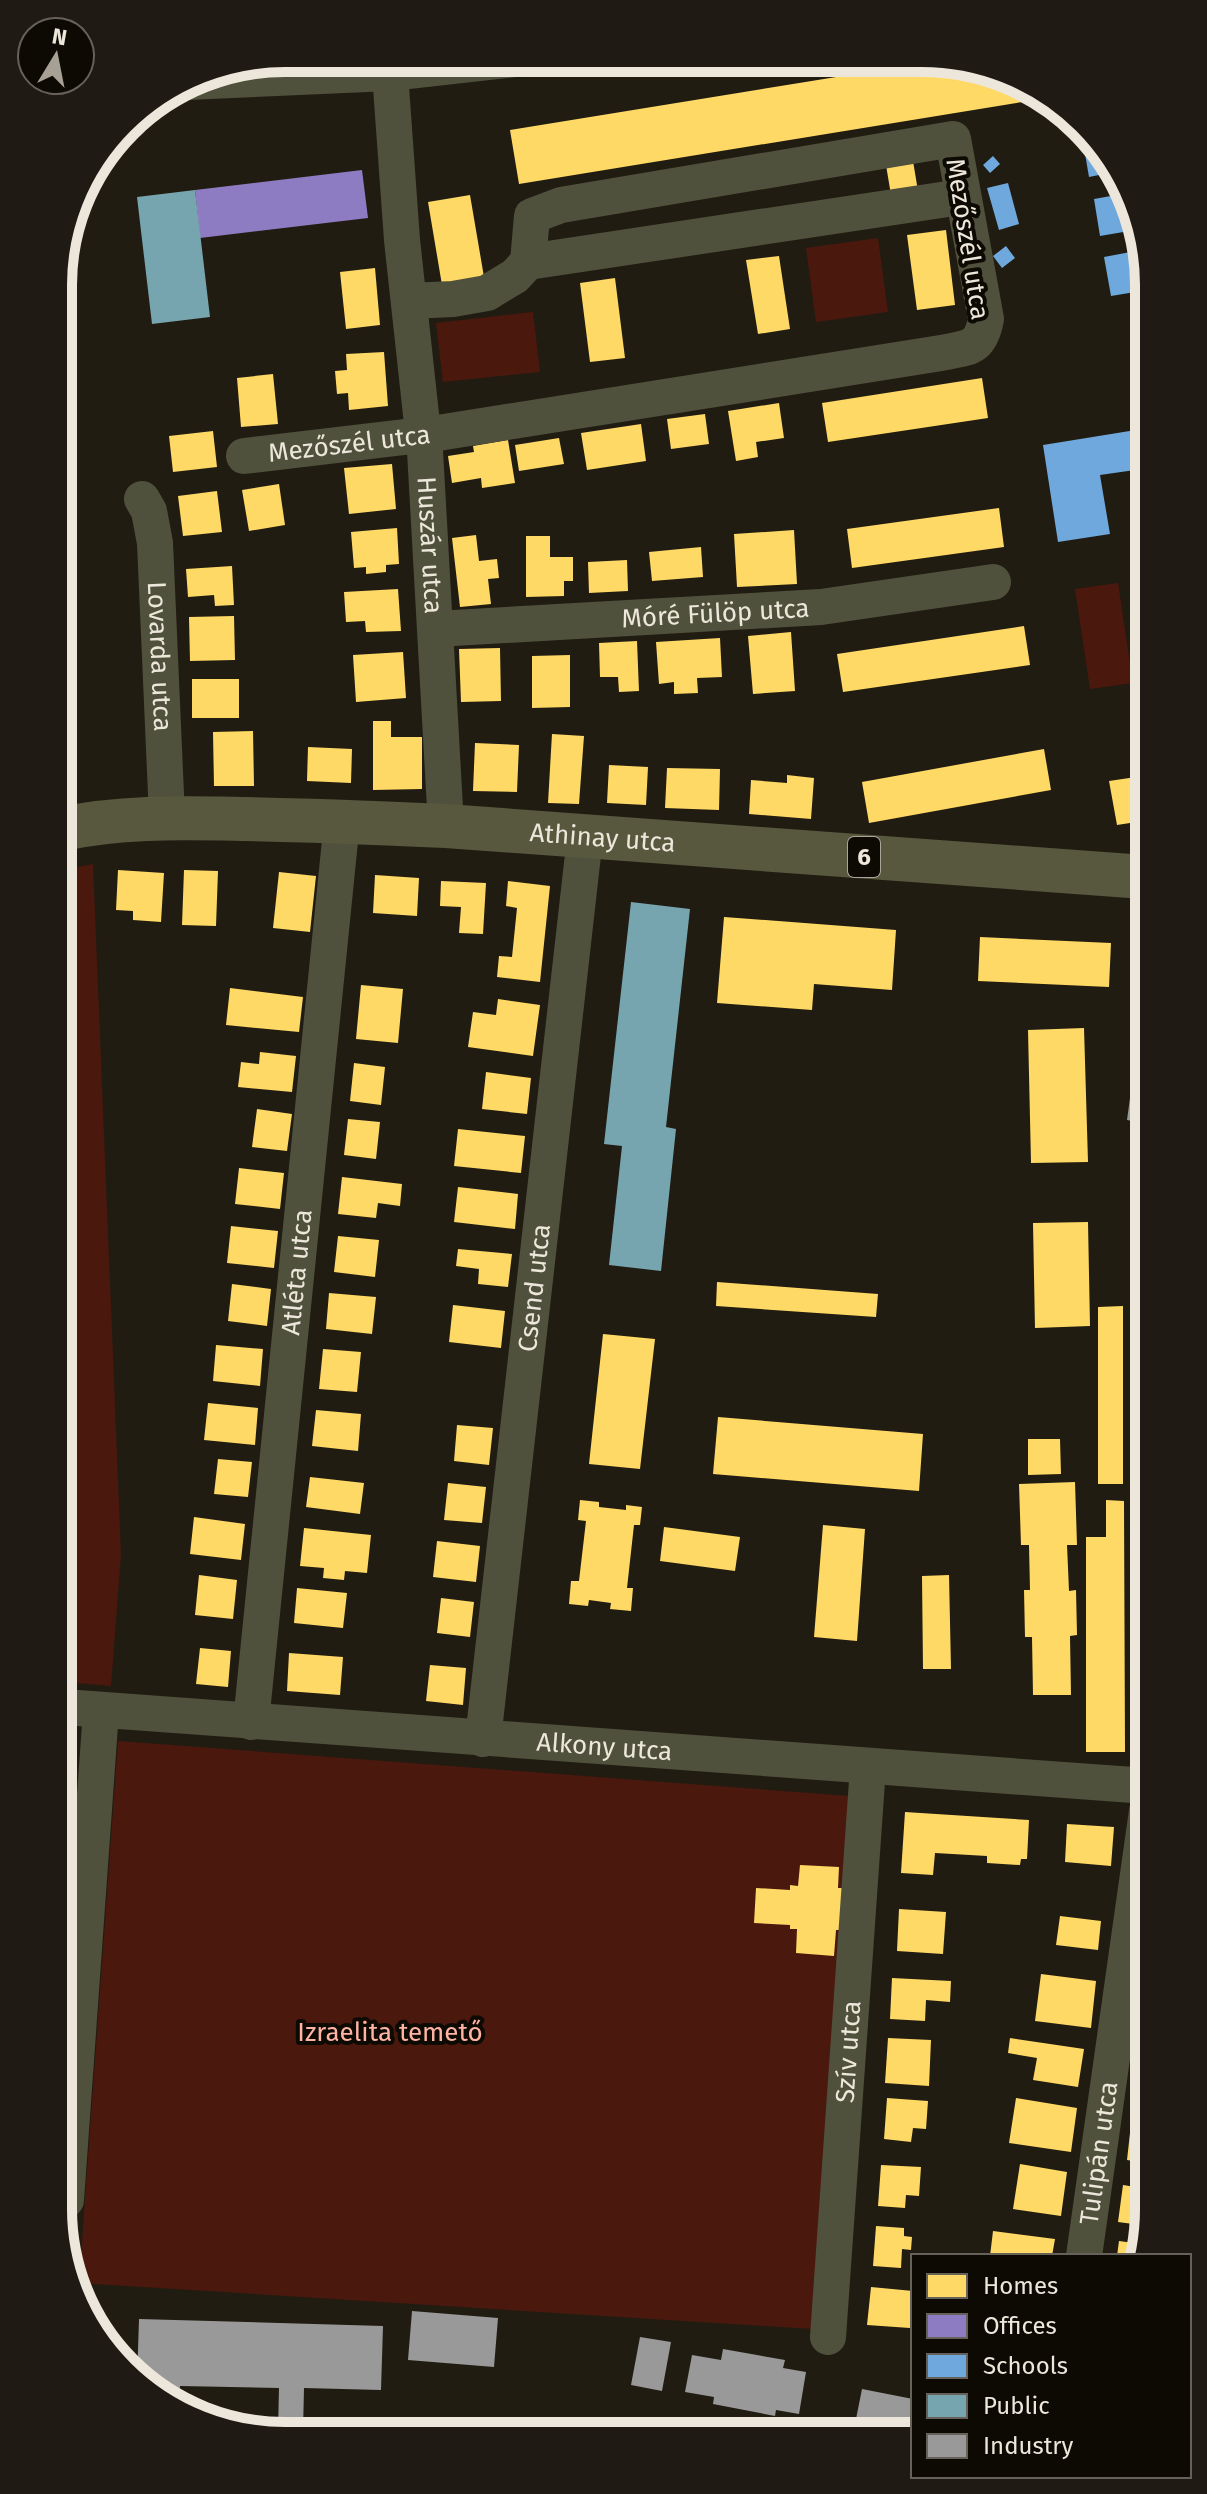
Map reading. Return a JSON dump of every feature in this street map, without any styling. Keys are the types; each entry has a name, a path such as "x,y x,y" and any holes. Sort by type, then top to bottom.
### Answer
{"main road":[{"name":"Athinay utca","path":"72,827 124,819 167,817 342,821 1135,876"}],"street":[{"path":"370,72 399,72"},
{"name":"Huszár utca","path":"390,73 402,240 423,435 446,826"},
{"name":"Mezőszél utca","path":"244,456 423,435 972,347 983,335 986,319 961,197 953,139 561,205 532,216 528,262"},
{"path":"409,301 453,299 487,293 515,276 528,262 961,197"},
{"name":"Lovarda utca","path":"142,499 149,511 155,543 167,817"},
{"name":"Móré Fülöp utca","path":"436,629 821,607 993,582"},
{"name":"Atléta utca","path":"251,1722 342,821"},
{"name":"Csend utca","path":"483,1739 585,837"},
{"name":"Alkony utca","path":"72,1708 1135,1785"},
{"path":"72,2116 101,1711"},
{"name":"Szív utca","path":"828,2337 868,1767"},
{"name":"Tulipán utca","path":"1084,2254 1135,1896"}],"green space":[{"path":"878,238 888,312 816,322 806,248"},
{"path":"533,312 540,372 443,382 436,323"},
{"path":"1118,583 1133,683 1090,689 1075,589"},
{"path":"93,864 121,1554 111,1686 72,1683 72,868"},
{"name":"Izraelita temető","path":"118,1741 850,1796 813,2329 85,2283 80,2267"}],"building: Homes":[{"path":"867,72 936,72 964,76 991,83 1029,101 519,184 510,130"},
{"path":"913,161 918,191 891,195 886,165"},
{"path":"470,195 484,277 442,285 428,202"},
{"path":"946,230 955,305 917,310 907,235"},
{"path":"779,256 790,329 758,334 746,260"},
{"path":"375,268 380,325 346,329 340,272"},
{"path":"615,278 625,358 590,362 580,283"},
{"path":"384,352 388,406 349,410 348,393 337,394 335,371 347,370 346,354"},
{"path":"273,374 278,424 241,427 237,378"},
{"path":"982,378 988,418 828,442 822,403"},
{"path":"779,403 784,438 756,442 758,457 736,461 728,411"},
{"path":"705,414 709,444 671,449 667,419"},
{"path":"641,424 646,461 587,470 581,433"},
{"path":"213,431 217,467 173,472 169,436"},
{"path":"559,438 564,464 519,471 515,445"},
{"path":"508,440 515,483 482,488 481,478 452,483 448,456 474,452 473,446"},
{"path":"392,464 396,509 349,514 344,468"},
{"path":"279,484 285,525 249,531 242,490"},
{"path":"217,491 222,532 183,536 178,496"},
{"path":"999,508 1004,547 852,568 847,529"},
{"path":"397,528 399,564 386,565 386,572 366,574 366,567 354,568 351,532"},
{"path":"794,530 797,584 737,587 734,534"},
{"path":"476,535 479,561 497,559 499,578 488,579 491,604 460,607 452,538"},
{"path":"526,536 550,536 550,557 573,557 573,581 564,581 564,596 526,597"},
{"path":"701,547 703,577 652,581 649,552"},
{"path":"627,560 628,591 589,593 588,562"},
{"path":"232,566 234,605 215,606 214,595 188,597 186,569"},
{"path":"398,589 401,631 366,632 365,621 346,622 344,592"},
{"path":"234,616 235,660 190,661 189,617"},
{"path":"1024,626 1030,665 843,692 837,654"},
{"path":"72,632 76,632 77,677 72,677"},
{"path":"791,632 795,691 753,694 748,636"},
{"path":"720,638 722,677 697,678 698,693 674,694 674,682 659,684 656,642"},
{"path":"637,641 639,691 619,692 618,677 600,677 599,643"},
{"path":"500,648 501,701 461,702 459,649"},
{"path":"403,652 406,698 356,702 353,655"},
{"path":"570,655 570,707 532,708 532,656"},
{"path":"192,679 239,679 239,718 192,718"},
{"path":"373,721 391,721 391,737 422,737 422,789 373,790"},
{"path":"253,731 254,786 214,786 213,732"},
{"path":"552,734 584,736 579,804 548,803"},
{"path":"475,743 519,745 517,792 473,791"},
{"path":"308,747 352,749 351,783 307,781"},
{"path":"1044,749 1051,790 869,823 862,782"},
{"path":"609,765 648,767 646,805 607,803"},
{"path":"667,768 720,769 719,810 665,808"},
{"path":"787,775 814,778 811,819 749,814 751,780 787,783"},
{"path":"1135,777 1135,822 1117,825 1109,781"},
{"path":"118,870 164,873 161,922 133,920 133,911 116,910"},
{"path":"184,870 218,871 216,926 182,925"},
{"path":"279,872 316,876 310,932 273,928"},
{"path":"375,875 419,878 417,916 373,913"},
{"path":"441,881 486,883 483,934 459,933 461,907 440,906"},
{"path":"508,881 550,886 540,982 497,977 499,956 512,957 517,908 506,906"},
{"path":"724,917 896,930 892,990 814,984 812,1010 717,1003"},
{"path":"980,937 1111,943 1109,987 978,981"},
{"path":"361,985 403,989 398,1043 356,1039"},
{"path":"230,988 303,997 299,1032 226,1025"},
{"path":"498,999 540,1005 533,1056 468,1047 473,1012 496,1015"},
{"path":"1084,1028 1088,1162 1031,1163 1028,1030"},
{"path":"260,1052 296,1056 292,1092 238,1087 241,1062 259,1064"},
{"path":"354,1063 385,1067 381,1105 350,1101"},
{"path":"486,1072 531,1078 527,1114 482,1109"},
{"path":"257,1109 292,1114 287,1151 252,1147"},
{"path":"348,1119 380,1122 376,1159 344,1155"},
{"path":"458,1129 525,1136 521,1173 454,1166"},
{"path":"239,1168 284,1173 280,1209 235,1204"},
{"path":"342,1177 402,1184 400,1206 378,1203 376,1218 338,1214"},
{"path":"458,1187 518,1194 515,1229 454,1222"},
{"path":"1088,1222 1090,1326 1035,1328 1033,1223"},
{"path":"231,1226 278,1231 274,1268 227,1263"},
{"path":"338,1236 379,1240 375,1277 334,1272"},
{"path":"458,1249 512,1254 508,1287 478,1284 479,1269 456,1266"},
{"path":"717,1282 878,1294 876,1317 716,1306"},
{"path":"232,1284 271,1289 267,1326 228,1321"},
{"path":"329,1293 376,1297 372,1334 326,1329"},
{"path":"453,1305 505,1311 501,1348 449,1342"},
{"path":"1123,1306 1123,1484 1098,1484 1098,1307"},
{"path":"603,1334 655,1339 640,1469 589,1464"},
{"path":"216,1345 263,1349 260,1386 213,1381"},
{"path":"323,1349 361,1352 357,1392 319,1389"},
{"path":"208,1403 258,1408 255,1445 204,1440"},
{"path":"316,1410 361,1414 358,1451 312,1446"},
{"path":"718,1417 923,1434 919,1491 713,1474"},
{"path":"457,1425 493,1428 489,1465 454,1461"},
{"path":"1028,1439 1060,1439 1061,1474 1028,1475"},
{"path":"218,1459 252,1462 248,1497 214,1494"},
{"path":"310,1477 364,1483 360,1514 306,1507"},
{"path":"1075,1482 1077,1545 1067,1545 1069,1591 1076,1590 1077,1635 1070,1636 1071,1695 1033,1695 1032,1637 1025,1637 1024,1590 1030,1590 1029,1545 1021,1545 1019,1484"},
{"path":"448,1483 486,1487 482,1523 444,1520"},
{"path":"580,1500 599,1502 599,1507 626,1510 626,1505 642,1507 640,1525 634,1525 627,1588 633,1588 631,1611 610,1609 611,1603 589,1600 588,1606 569,1604 571,1581 579,1581 586,1521 578,1520"},
{"path":"1106,1500 1124,1501 1125,1752 1086,1752 1086,1537 1106,1537"},
{"path":"194,1517 245,1524 241,1560 190,1554"},
{"path":"823,1525 865,1529 857,1641 814,1637"},
{"path":"664,1527 740,1537 735,1571 660,1561"},
{"path":"304,1528 371,1535 367,1573 345,1571 344,1580 323,1578 324,1568 300,1566"},
{"path":"437,1541 480,1546 476,1582 433,1577"},
{"path":"199,1575 237,1580 233,1619 195,1615"},
{"path":"949,1575 951,1669 923,1669 922,1576"},
{"path":"297,1588 347,1593 343,1628 294,1623"},
{"path":"441,1598 474,1602 470,1637 437,1633"},
{"path":"200,1648 231,1651 228,1687 196,1684"},
{"path":"289,1653 343,1657 340,1695 287,1691"},
{"path":"430,1665 466,1668 463,1705 426,1701"},
{"path":"905,1812 1029,1820 1027,1859 1021,1859 1020,1865 987,1863 987,1856 935,1853 933,1875 901,1873"},
{"path":"1067,1824 1114,1827 1111,1866 1065,1862"},
{"path":"800,1865 839,1867 838,1888 844,1888 841,1930 836,1930 834,1956 796,1953 797,1929 790,1929 790,1925 754,1923 756,1888 790,1890 790,1885 798,1886"},
{"path":"899,1909 946,1912 943,1954 897,1951"},
{"path":"1060,1916 1101,1921 1098,1950 1056,1945"},
{"path":"1041,1974 1096,1981 1091,2028 1035,2021"},
{"path":"892,1978 951,1981 950,2002 926,2000 925,2021 890,2019"},
{"path":"888,2038 931,2040 929,2086 885,2083"},
{"path":"1010,2038 1084,2049 1078,2087 1033,2080 1037,2058 1008,2053"},
{"path":"887,2098 928,2101 926,2129 913,2128 911,2142 884,2139"},
{"path":"1016,2098 1077,2108 1071,2152 1009,2143"},
{"path":"1132,2115 1135,2115 1135,2161 1127,2160"},
{"path":"1020,2164 1067,2172 1061,2216 1013,2209"},
{"path":"881,2165 921,2167 919,2196 906,2195 905,2208 878,2206"},
{"path":"1123,2185 1135,2187 1135,2224 1118,2222"},
{"path":"876,2226 904,2228 904,2236 912,2237 911,2250 902,2249 901,2268 873,2266"},
{"path":"993,2231 1055,2239 1052,2254 990,2254"},
{"path":"1119,2241 1132,2243 1130,2254 1117,2254"},
{"path":"871,2287 911,2291 910,2328 867,2325"}],"building: Offices":[{"path":"362,170 368,218 200,238 195,190"}],"building: Schools":[{"path":"1084,147 1104,174 1089,177"},
{"path":"993,156 1000,164 990,173 983,165"},
{"path":"1008,183 1019,224 999,230 987,188"},
{"path":"1115,195 1128,231 1100,236 1094,199"},
{"path":"1006,246 1015,258 1002,268 993,256"},
{"path":"1132,252 1135,292 1111,296 1104,257"},
{"path":"1135,430 1135,470 1100,475 1110,534 1058,542 1043,445"}],"building: Public":[{"path":"195,190 210,317 152,324 137,197"},
{"path":"631,902 690,909 666,1127 676,1129 661,1271 609,1265 622,1146 604,1144"}],"building: Industry":[{"path":"1130,1098 1135,1099 1135,1121 1127,1120"},
{"path":"412,2311 498,2318 494,2367 408,2360"},
{"path":"139,2319 383,2326 381,2390 304,2388 303,2422 278,2422 279,2388 180,2386 180,2394 138,2363"},
{"path":"640,2337 671,2342 662,2391 631,2385"},
{"path":"723,2349 785,2360 783,2368 806,2372 799,2414 776,2410 775,2416 713,2404 714,2397 685,2392 692,2355 721,2360"},
{"path":"862,2389 911,2399 911,2422 855,2422"}]}
